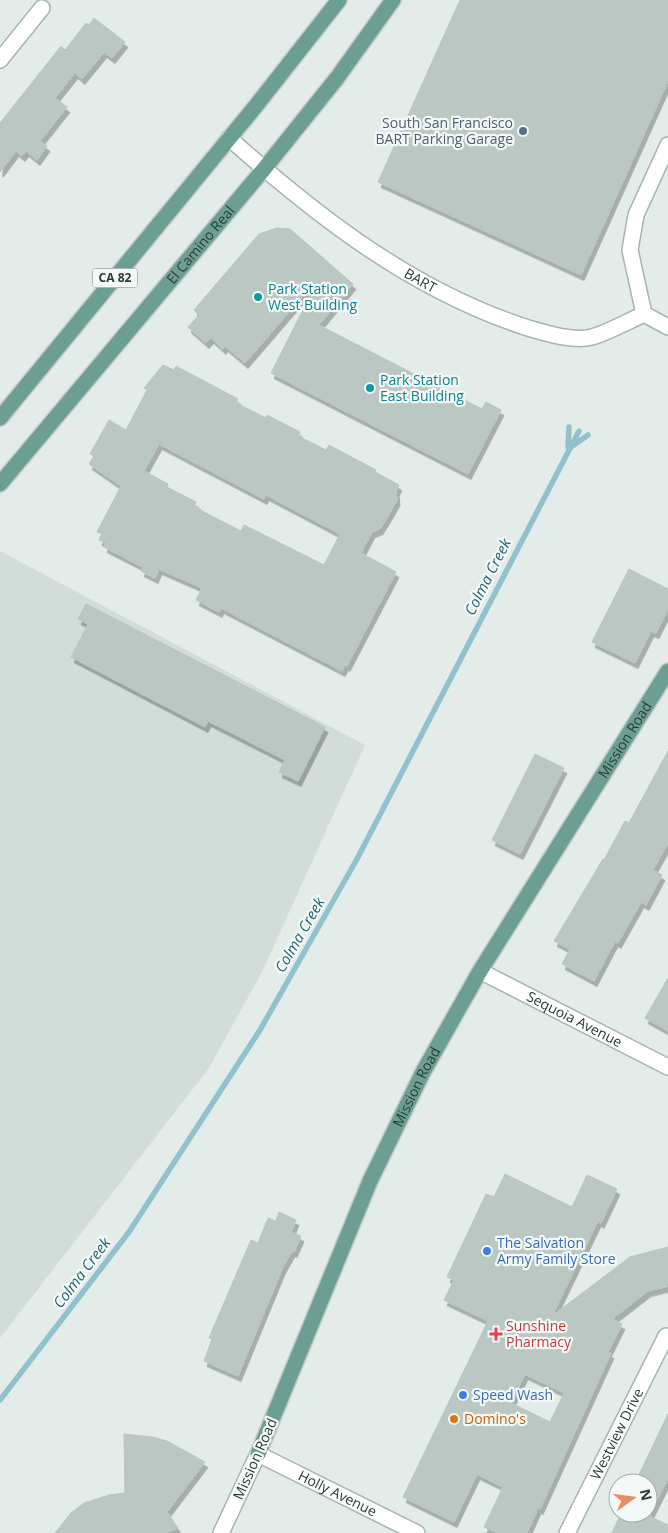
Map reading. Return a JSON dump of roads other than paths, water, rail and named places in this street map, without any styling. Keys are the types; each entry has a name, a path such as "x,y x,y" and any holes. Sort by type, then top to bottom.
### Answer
{"main road":[{"name":"CA 82","path":"0,418 339,0"},
{"name":"El Camino Real","path":"0,484 338,78 393,0"},
{"name":"Mission Road","path":"258,1454 370,1181 423,1072 480,971 668,672"}],"street":[{"path":"0,60 42,8"},
{"name":"BART","path":"229,138 330,223 385,260 439,290 512,323 551,336 590,337 644,314"},
{"path":"668,145 636,215 630,250 644,314 668,327"},
{"name":"Sequoia Avenue","path":"480,971 668,1067"},
{"name":"Westview Drive","path":"567,1533 666,1336 668,1337"},
{"name":"Mission Road","path":"221,1533 258,1454"},
{"name":"Holly Avenue","path":"258,1454 417,1533"}],"waterway":[{"name":"Colma Creek","path":"568,447 569,427"},
{"name":"Colma Creek","path":"0,1400 129,1232 260,1030 357,859 579,431"},
{"name":"Colma Creek","path":"571,447 588,435"}],"place":[{"name":"South San Francisco BART Parking Garage","path":"523,131"},
{"name":"Park Station West Building","path":"258,297"},
{"name":"Park Station East Building","path":"370,388"},
{"name":"The Salvation Army Family Store","path":"487,1251"},
{"name":"Sunshine Pharmacy","path":"496,1334"},
{"name":"Speed Wash","path":"463,1395"},
{"name":"Domino's","path":"454,1419"}]}
